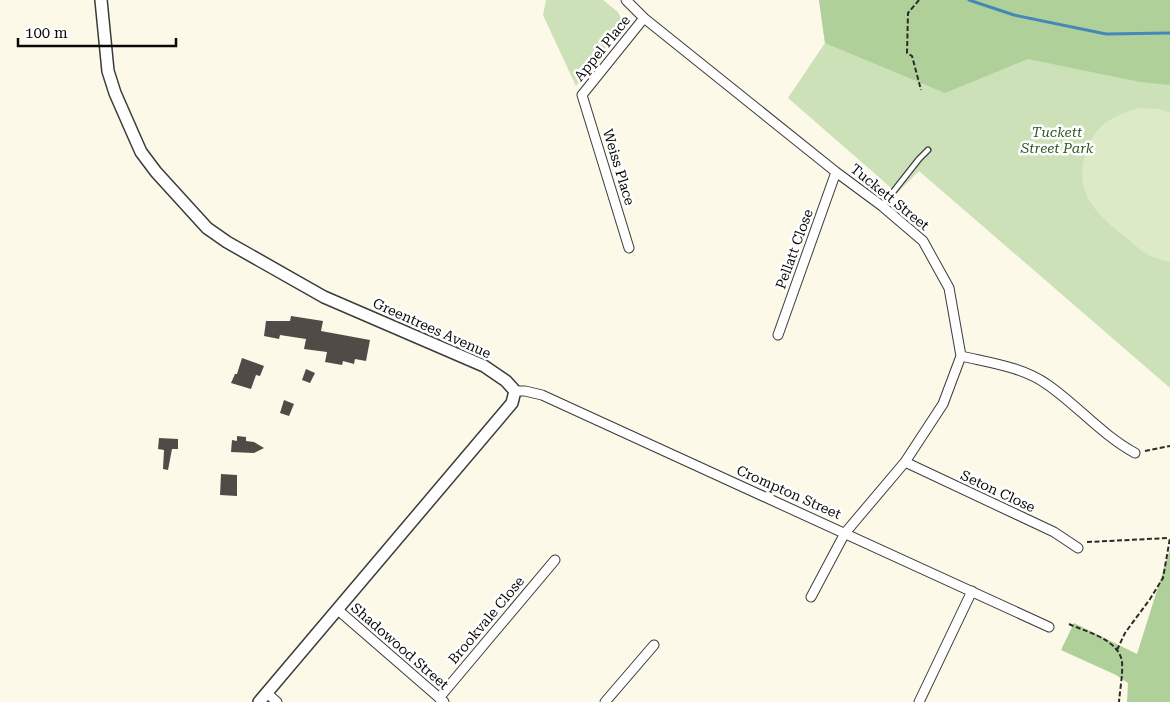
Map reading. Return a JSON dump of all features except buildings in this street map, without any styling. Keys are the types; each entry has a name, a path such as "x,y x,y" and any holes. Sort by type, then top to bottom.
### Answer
{"street":[{"name":"Greentrees Avenue","path":"101,0 108,71 115,94 137,143 156,172 207,228 227,242 324,297 484,366 506,381 515,392"},
{"name":"Tuckett Street","path":"626,0 644,18 836,172 882,206 923,241 949,288 961,356"},
{"name":"Appel Place","path":"582,95 644,18"},
{"name":"Weiss Place","path":"582,95 629,248"},
{"name":"Pellatt Close","path":"778,335 836,172"},
{"path":"811,597 845,533 905,462 943,404 961,356 1020,370 1047,384 1118,443 1135,452"},
{"name":"Crompton Street","path":"515,392 525,391 542,395 1049,627"},
{"path":"277,702 263,698 512,403 515,392"},
{"name":"Seton Close","path":"905,462 1054,532 1078,548"},
{"name":"Brookvale Close","path":"441,700 555,560"},
{"path":"919,702 972,591"},
{"name":"Shadowood Street","path":"338,610 441,700"},
{"path":"605,702 654,645"}],"lane":[{"path":"882,206 928,150"}],"path":[{"path":"919,0 908,13 907,53 912,56 921,90"},
{"path":"1135,452 1170,446"},
{"path":"1078,548 1088,542 1170,538 1162,578 1150,599 1125,633 1117,650"},
{"path":"1069,624 1110,643 1117,650 1122,662 1119,702"}],"green space":[{"path":"546,0 603,0 618,12 624,24 576,86 543,15"},
{"name":"Tuckett Street Park","path":"819,0 1170,0 1170,388 919,171 897,193 788,98 825,43"},
{"path":"819,0 1170,0 1170,85 1140,82 1028,59 945,93 825,43"},
{"path":"1139,108 1160,109 1170,113 1170,262 1145,253 1104,219 1089,200 1082,179 1086,152 1094,134 1106,122 1121,114"},
{"path":"1170,549 1170,702 1127,702 1128,683 1116,675 1061,650 1074,623 1137,654"}],"waterway":[{"path":"969,0 1014,15 1106,34 1170,33"}]}
